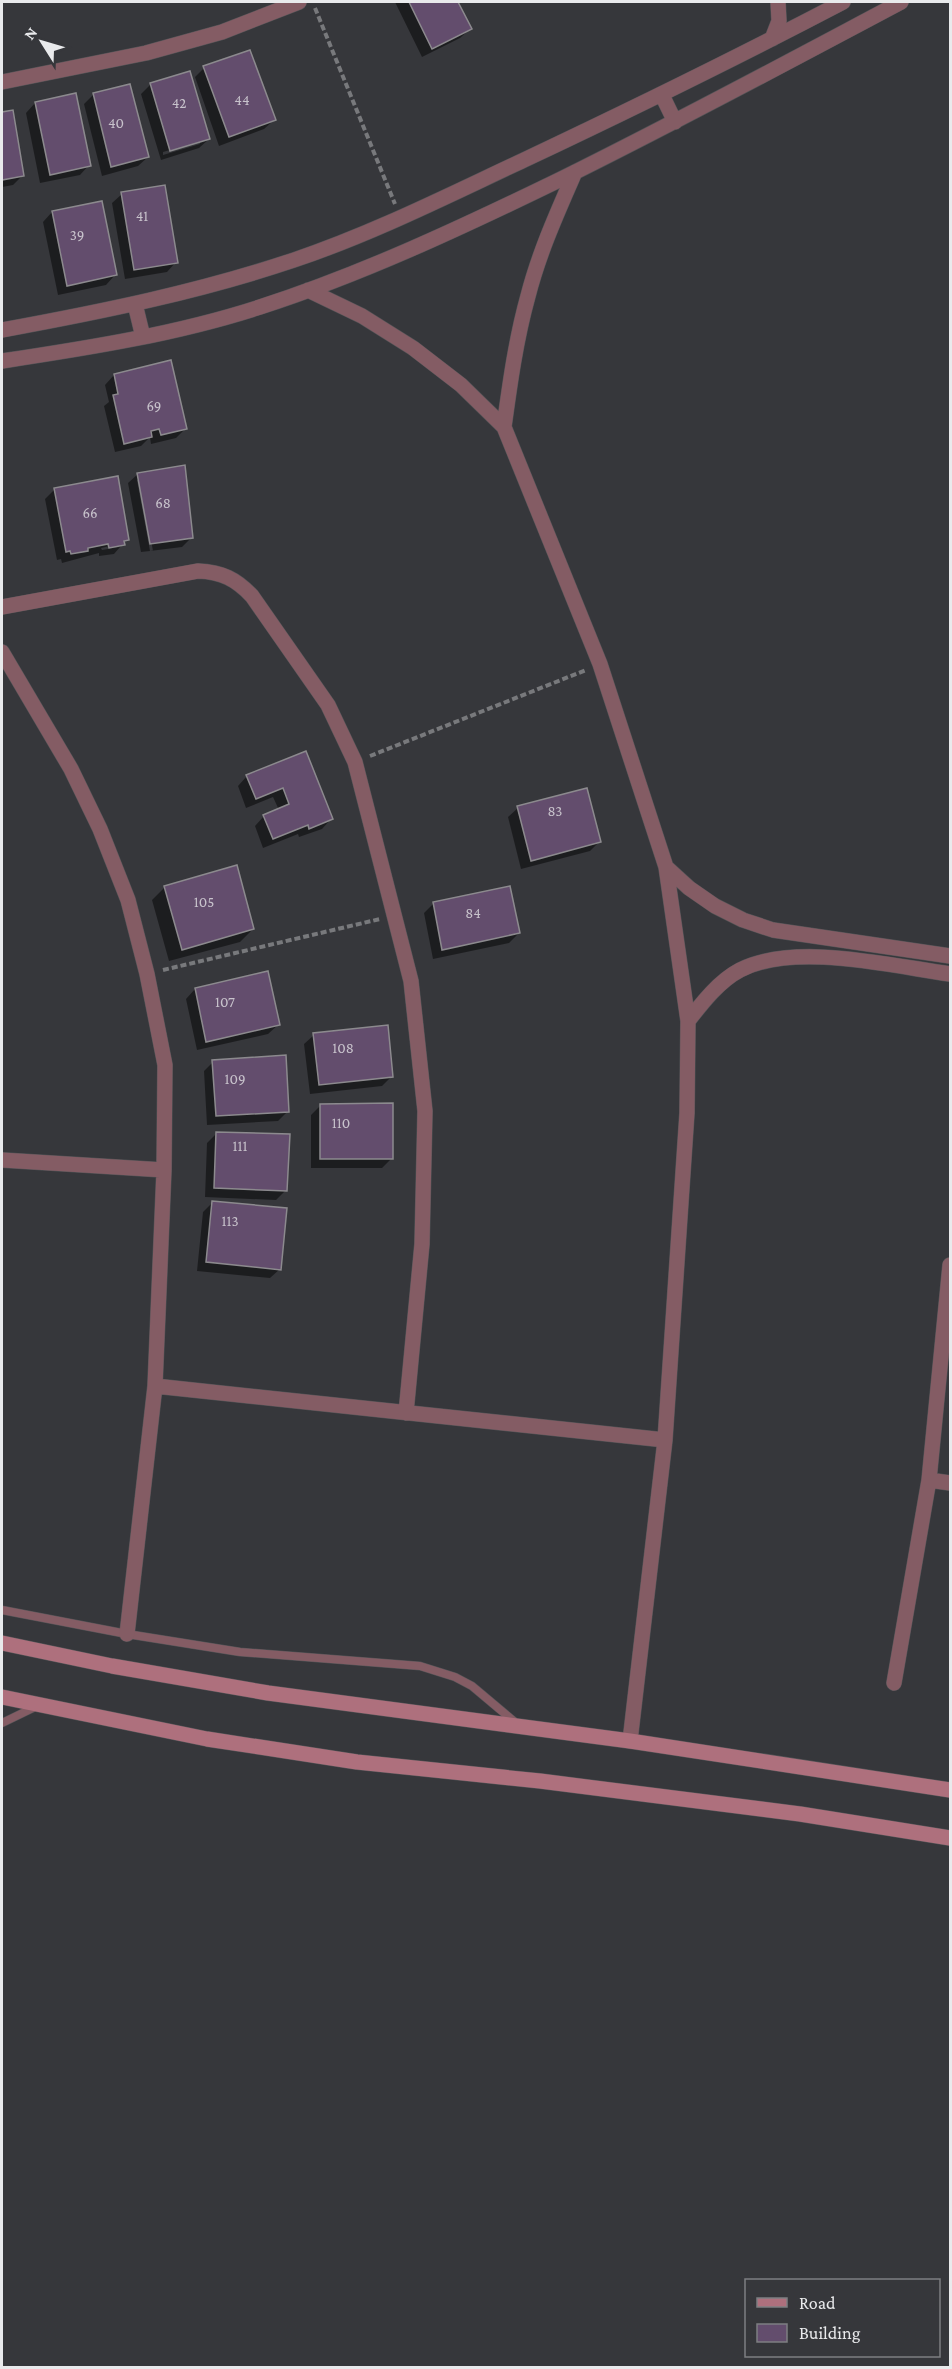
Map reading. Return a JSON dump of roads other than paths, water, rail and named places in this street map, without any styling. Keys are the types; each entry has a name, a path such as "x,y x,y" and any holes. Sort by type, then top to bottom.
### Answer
{"street":[{"path":"2,82 146,53 222,32 299,2"},
{"path":"772,39 778,21 778,2"},
{"path":"2,360 143,337 258,307 394,257 675,122 901,2"},
{"path":"2,330 135,304 207,286 295,259 401,218 662,95 772,39 836,3"},
{"path":"662,95 675,122"},
{"path":"504,427 513,361 528,296 548,233 575,172"},
{"path":"308,290 362,316 413,348 460,385 504,427 600,664 666,867 688,1021 687,1113 665,1440 630,1741"},
{"path":"135,304 143,337"},
{"path":"2,607 198,571 226,575 241,584 252,596 328,705 355,762 411,981 425,1112 422,1244 406,1413"},
{"path":"2,652 71,769 100,829 128,900 147,974 165,1065 164,1170 155,1386 127,1634"},
{"path":"666,867 688,888 715,906 743,920 773,930 814,938 951,956"},
{"path":"812,956 814,938"},
{"path":"688,1021 715,990 740,970 774,959 812,956 951,975"},
{"path":"2,1160 164,1170"},
{"path":"894,1683 929,1480 951,1265"},
{"path":"155,1386 665,1440"},
{"path":"929,1480 951,1483"},
{"path":"2,1643 198,1682 630,1741 951,1790"},
{"path":"2,1697 207,1739 345,1761 540,1781 800,1814 951,1838"}],"lane":[{"path":"2,1610 127,1634 240,1652 420,1666 446,1674 472,1686 522,1728"},
{"path":"2,1723 41,1705"}]}
